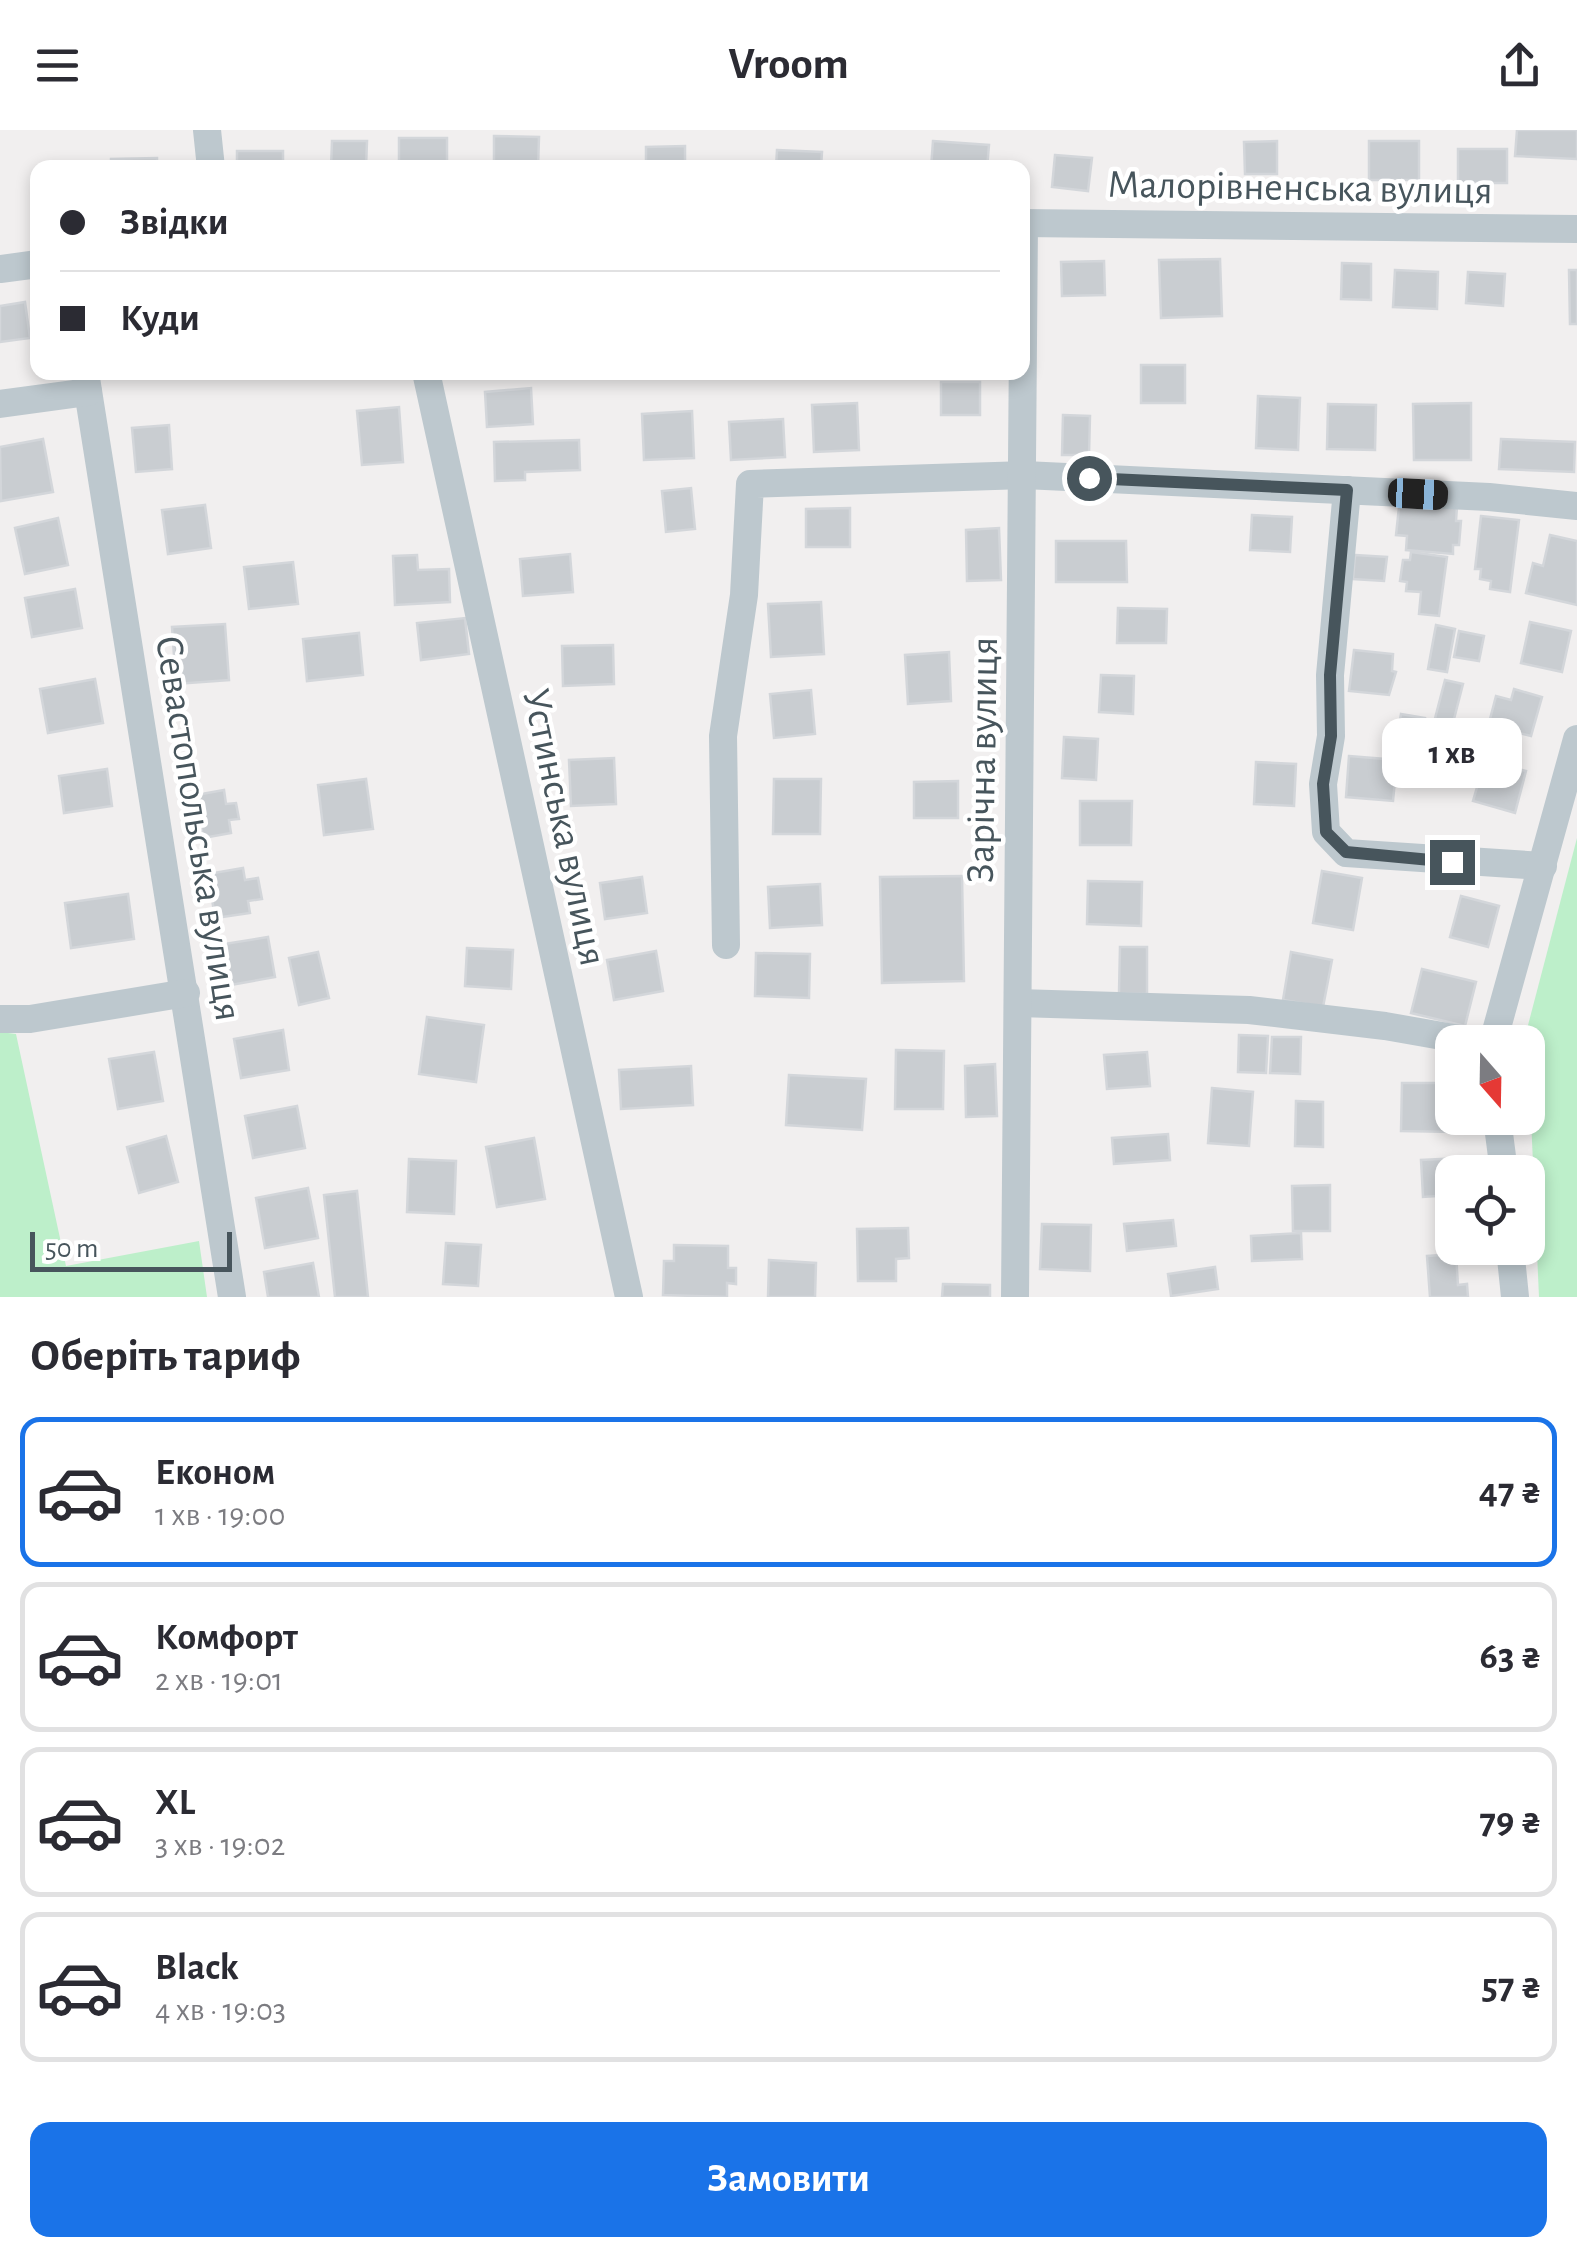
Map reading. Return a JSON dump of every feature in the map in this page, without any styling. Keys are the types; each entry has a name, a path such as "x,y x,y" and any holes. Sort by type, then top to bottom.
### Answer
{"street":[{"path":"206,130 210,160"},
{"name":"Малорівненська вулиця","path":"1030,223 1577,229"},
{"path":"0,269 30,265"},
{"name":"Устинська вулиця","path":"428,380 629,1297"},
{"name":"Зарічна вулиця","path":"1015,1297 1024,380"},
{"path":"0,404 87,382"},
{"name":"Севастопольська вулиця","path":"87,382 232,1297"},
{"path":"726,945 723,736 744,596 750,484 1024,475 1347,490 1577,506"},
{"path":"1347,490 1330,675 1331,736 1323,784 1326,832 1346,852 1543,866"},
{"path":"1498,1025 1577,738"},
{"path":"0,1019 30,1019 186,993"},
{"path":"1018,1003 1215,1007 1435,1035"},
{"path":"1512,1265 1515,1297"}],"green space":[{"path":"1577,838 1577,1297 1539,1297 1538,1265 1545,1265 1545,1155 1533,1155 1532,1135 1545,1135 1545,1025 1528,1025"},
{"path":"0,1032 16,1034 66,1266 199,1241 207,1297 0,1297"}],"building":[{"path":"1517,130 1577,130 1577,159 1515,156"},
{"path":"494,136 539,137 538,160 494,160"},
{"path":"399,138 447,138 447,160 399,160"},
{"path":"332,141 367,141 366,160 331,160"},
{"path":"933,141 989,145 988,160 932,160"},
{"path":"1277,141 1277,174 1245,174 1244,142"},
{"path":"1369,141 1419,141 1419,180 1369,180"},
{"path":"685,146 685,160 646,160 646,147"},
{"path":"1458,149 1507,149 1507,183 1458,183"},
{"path":"777,150 822,152 822,160 776,160"},
{"path":"237,151 283,151 283,160 237,160"},
{"path":"1055,155 1092,158 1088,191 1052,187"},
{"path":"157,158 157,160 111,160"},
{"path":"1220,259 1222,316 1161,318 1159,260"},
{"path":"1104,261 1105,295 1062,296 1061,262"},
{"path":"1342,263 1371,264 1371,300 1341,299"},
{"path":"1395,270 1438,272 1437,309 1393,307"},
{"path":"1569,270 1577,270 1577,324 1570,324"},
{"path":"1468,272 1505,274 1503,306 1466,303"},
{"path":"25,302 30,338 0,342 0,306"},
{"path":"1141,365 1185,365 1185,403 1141,403"},
{"path":"941,382 980,382 980,415 941,415"},
{"path":"531,388 533,424 487,427 485,392"},
{"path":"1258,396 1300,398 1298,450 1256,448"},
{"path":"857,403 859,450 814,452 812,405"},
{"path":"1471,403 1471,460 1414,460 1413,404"},
{"path":"1328,404 1376,405 1375,450 1327,449"},
{"path":"399,407 403,462 362,465 357,411"},
{"path":"692,411 694,458 644,460 642,414"},
{"path":"1063,415 1090,416 1089,455 1062,455"},
{"path":"783,419 785,457 731,460 729,422"},
{"path":"169,425 172,469 136,472 132,428"},
{"path":"43,439 53,492 1,501 0,447"},
{"path":"1501,439 1575,442 1574,472 1499,469"},
{"path":"579,440 580,470 525,472 525,480 495,481 494,442"},
{"path":"691,488 695,529 666,532 662,491"},
{"path":"1410,500 1457,507 1456,521 1461,521 1459,545 1453,545 1453,554 1406,550 1407,536 1396,535 1399,507 1409,508"},
{"path":"205,505 211,548 168,554 162,510"},
{"path":"850,508 850,547 806,547 806,509"},
{"path":"1252,515 1292,517 1290,552 1250,550"},
{"path":"1481,516 1519,520 1510,592 1490,589 1491,581 1480,579 1481,569 1475,569"},
{"path":"58,518 68,565 25,574 15,528"},
{"path":"999,528 1001,580 967,581 966,530"},
{"path":"1550,535 1577,541 1577,605 1526,593 1533,563 1543,566"},
{"path":"1056,541 1126,541 1127,582 1056,582"},
{"path":"1411,552 1447,557 1439,616 1419,614 1421,592 1406,591 1407,582 1400,581 1403,560 1410,560"},
{"path":"570,554 573,592 523,596 520,559"},
{"path":"417,555 418,570 449,569 450,602 395,605 393,556"},
{"path":"1355,555 1387,557 1384,581 1353,579"},
{"path":"293,562 298,604 249,609 244,567"},
{"path":"75,589 82,628 32,637 25,598"},
{"path":"821,602 824,654 771,657 768,604"},
{"path":"1118,608 1167,609 1166,643 1117,643"},
{"path":"465,618 469,654 421,660 417,623"},
{"path":"1530,622 1571,631 1562,672 1521,663"},
{"path":"225,624 229,680 176,684 172,627"},
{"path":"1436,625 1455,629 1447,672 1428,669"},
{"path":"1459,631 1484,636 1479,661 1454,657"},
{"path":"359,633 363,675 307,681 303,639"},
{"path":"613,645 614,684 563,686 562,646"},
{"path":"1354,650 1393,654 1392,671 1396,672 1389,695 1349,691"},
{"path":"949,652 951,701 908,704 905,655"},
{"path":"1101,675 1134,676 1133,714 1099,712"},
{"path":"95,679 103,723 48,733 40,689"},
{"path":"1445,680 1463,684 1444,758 1426,753"},
{"path":"1514,689 1542,697 1531,736 1503,729 1505,723 1490,719 1496,696 1511,700"},
{"path":"811,690 815,734 774,738 770,694"},
{"path":"1401,714 1425,718 1419,751 1395,747"},
{"path":"1064,737 1098,739 1096,780 1062,778"},
{"path":"1349,756 1397,760 1393,801 1346,797"},
{"path":"614,758 616,804 571,806 569,760"},
{"path":"1485,760 1526,771 1515,813 1473,801"},
{"path":"1256,762 1296,764 1294,806 1254,804"},
{"path":"107,769 112,806 64,813 59,776"},
{"path":"366,779 373,829 324,835 318,785"},
{"path":"774,779 821,779 820,834 773,834"},
{"path":"958,781 958,818 914,818 914,782"},
{"path":"224,790 226,804 236,803 239,819 229,820 231,833 203,838 196,795"},
{"path":"1080,801 1132,801 1131,845 1080,845"},
{"path":"243,868 245,880 258,878 262,899 248,901 250,913 215,918 208,874"},
{"path":"1322,871 1362,878 1353,930 1313,923"},
{"path":"962,876 964,981 882,983 880,877"},
{"path":"642,877 647,913 605,919 600,883"},
{"path":"1088,881 1142,882 1141,926 1087,924"},
{"path":"820,884 822,925 770,928 768,887"},
{"path":"128,894 134,939 71,948 65,903"},
{"path":"1461,896 1499,906 1488,947 1450,937"},
{"path":"268,937 275,977 225,986 218,945"},
{"path":"1120,947 1147,947 1147,994 1119,993"},
{"path":"467,948 513,950 511,989 465,986"},
{"path":"656,951 663,991 614,1000 607,960"},
{"path":"318,952 329,998 299,1005 289,958"},
{"path":"1291,952 1332,960 1323,1007 1283,1000"},
{"path":"756,953 810,954 809,998 755,996"},
{"path":"1422,969 1476,982 1465,1025 1411,1013"},
{"path":"427,1017 484,1025 476,1082 419,1074"},
{"path":"283,1030 289,1070 241,1078 234,1039"},
{"path":"1239,1035 1268,1036 1266,1073 1238,1072"},
{"path":"1272,1037 1301,1037 1300,1074 1270,1073"},
{"path":"896,1050 944,1051 943,1109 895,1109"},
{"path":"154,1052 163,1101 118,1109 109,1059"},
{"path":"1147,1052 1150,1086 1107,1089 1104,1055"},
{"path":"995,1064 997,1116 966,1117 965,1066"},
{"path":"691,1066 693,1105 621,1109 619,1070"},
{"path":"789,1075 866,1079 862,1130 786,1125"},
{"path":"1402,1083 1435,1083 1435,1132 1401,1131"},
{"path":"1212,1088 1253,1092 1249,1146 1208,1143"},
{"path":"1296,1101 1323,1102 1323,1147 1295,1146"},
{"path":"297,1106 305,1148 253,1158 245,1116"},
{"path":"1168,1134 1170,1160 1114,1164 1112,1138"},
{"path":"166,1136 178,1182 139,1193 127,1147"},
{"path":"534,1138 545,1199 497,1207 486,1147"},
{"path":"409,1159 456,1161 454,1214 407,1212"},
{"path":"1435,1159 1435,1196 1423,1197 1421,1160"},
{"path":"1330,1185 1330,1231 1293,1231 1292,1186"},
{"path":"308,1188 318,1238 265,1248 256,1198"},
{"path":"357,1191 368,1297 335,1297 324,1195"},
{"path":"1173,1220 1176,1246 1127,1251 1124,1224"},
{"path":"1042,1224 1091,1225 1090,1271 1040,1269"},
{"path":"908,1228 909,1258 896,1259 896,1281 858,1281 857,1229"},
{"path":"1301,1233 1302,1259 1252,1261 1251,1236"},
{"path":"446,1243 481,1245 478,1286 443,1284"},
{"path":"674,1245 728,1246 728,1268 736,1268 736,1284 727,1283 727,1297 663,1295 664,1261 674,1261"},
{"path":"1435,1255 1435,1265 1457,1265 1458,1285 1467,1284 1468,1297 1430,1297 1427,1256"},
{"path":"769,1260 816,1263 815,1297 768,1297"},
{"path":"313,1263 319,1297 268,1297 264,1272"},
{"path":"1215,1267 1218,1289 1171,1296 1168,1274"},
{"path":"943,1284 990,1285 990,1297 942,1297"}],"route":[{"path":"1089,478 1347,490 1330,675 1331,736 1323,784 1326,832 1346,852 1452,862"}]}
